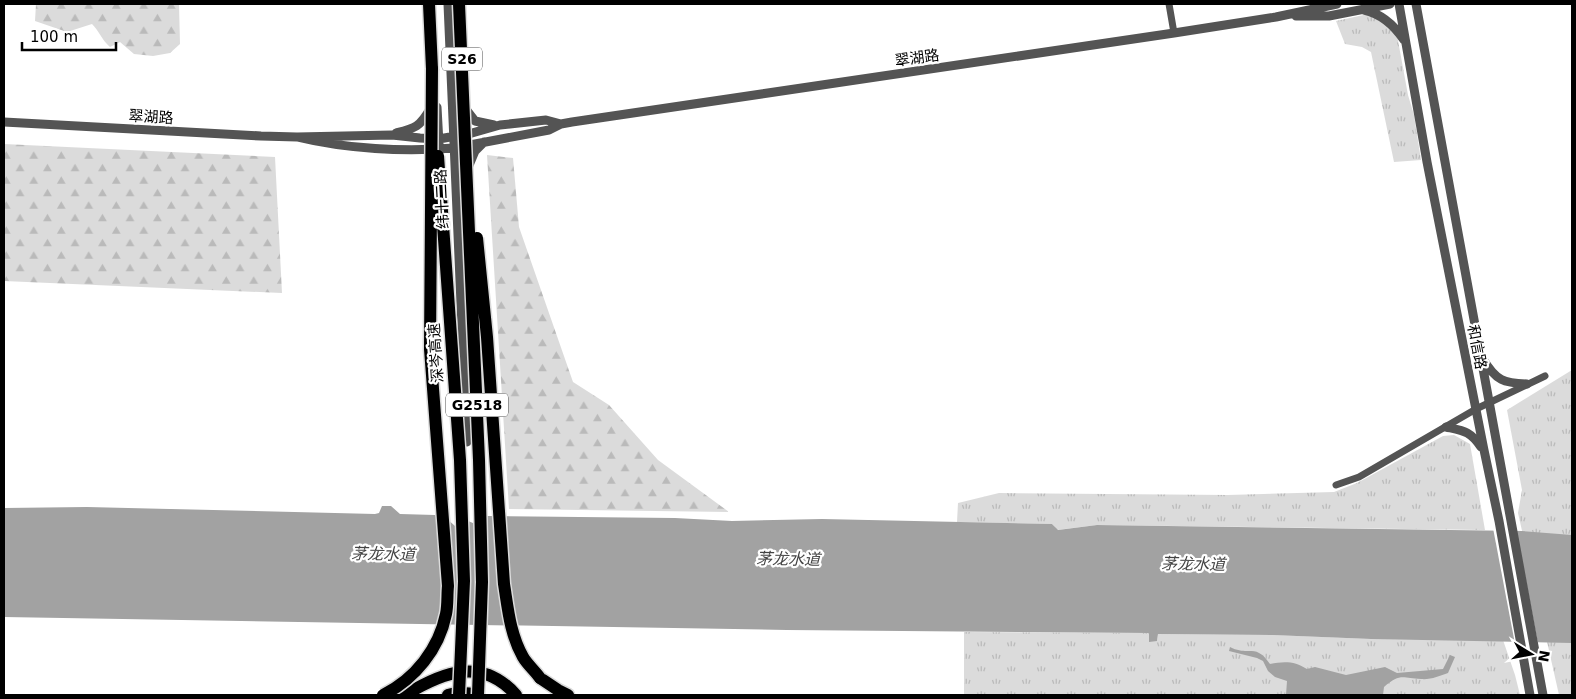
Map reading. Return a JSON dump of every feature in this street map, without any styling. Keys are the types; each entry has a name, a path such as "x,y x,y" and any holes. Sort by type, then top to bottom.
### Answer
{"highway":[{"name":"S26","path":"431,4 432,69"},
{"name":"S26","path":"459,4 465,115"},
{"path":"383,695 394,690 412,675 427,658 439,637 446,613 448,586 430,349 432,69"},
{"name":"深岑高速","path":"432,69 460,460 464,582 459,695"},
{"path":"465,115 487,337 504,584 508,613 512,632 524,658 540,678 568,695"},
{"name":"G2518","path":"465,115 482,582 478,695"},
{"path":"405,695 437,677 455,672 474,672 494,677 508,686 516,695"},
{"path":"448,695 478,695"}],"street":[{"path":"431,4 451,393 465,393"},
{"name":"纬十二路","path":"448,4 467,442"},
{"path":"1168,4 1174,32"},
{"name":"翠湖路","path":"297,137 323,144 371,148 454,148 548,130 561,124 1276,17 1338,4"},
{"name":"翠湖路","path":"1276,17 1329,16 1390,4"},
{"name":"和信路","path":"1399,4 1426,162 1499,521 1525,660 1529,693"},
{"name":"和信路","path":"1416,4 1543,695"},
{"path":"1361,10 1384,18 1398,31 1407,45"},
{"path":"452,86 468,114 475,122 500,125"},
{"path":"392,134 413,129 424,121 437,96"},
{"name":"翠湖路","path":"4,122 297,137 392,134 439,139 472,133 500,125 546,120 561,124"},
{"path":"456,193 475,151 484,142"},
{"path":"401,148 422,152 430,161 443,221"},
{"path":"1480,355 1494,375 1503,381 1527,384"},
{"path":"1336,485 1359,476 1476,409 1545,376"},
{"path":"1446,427 1467,432 1474,437 1484,450"}],"green space":[{"path":"36,4 179,4 180,44 170,53 153,56 134,54 120,42 110,47 92,24 67,32 35,21"},
{"path":"1368,14 1378,17 1397,35 1408,95 1414,115 1421,160 1394,162 1371,52 1362,47 1345,44 1336,21"},
{"path":"4,144 275,157 282,293 4,281"},
{"path":"487,155 513,158 519,227 573,382 609,405 658,460 729,512 509,509"},
{"path":"1572,370 1572,695 1559,695 1518,513 1522,490 1507,410"},
{"path":"1454,435 1470,444 1485,530 1097,525 1057,530 1052,524 957,522 958,503 999,493 1228,495 1334,492 1357,483 1443,436"},
{"path":"964,632 1150,633 1149,641 1157,641 1158,634 1503,640 1520,695 964,695"}],"water":[{"name":"茅龙水道","path":"382,506 391,506 400,514 435,515 446,518 459,527 468,521 473,523 483,516 492,516 675,518 732,521 822,519 1052,524 1058,530 1097,525 1522,531 1572,535 1572,643 1158,634 1157,641 1149,642 1149,633 787,630 4,617 4,508 87,507 375,514 379,513"},
{"path":"1230,647 1242,651 1260,653 1270,664 1289,662 1307,669 1315,667 1346,675 1385,667 1397,673 1443,669 1450,655 1455,657 1448,673 1428,679 1398,678 1384,687 1383,695 1286,695 1287,681 1275,677 1268,671 1263,661 1229,651"}],"pier":[{"path":"1493,528 1516,528 1538,644 1515,644"}]}
